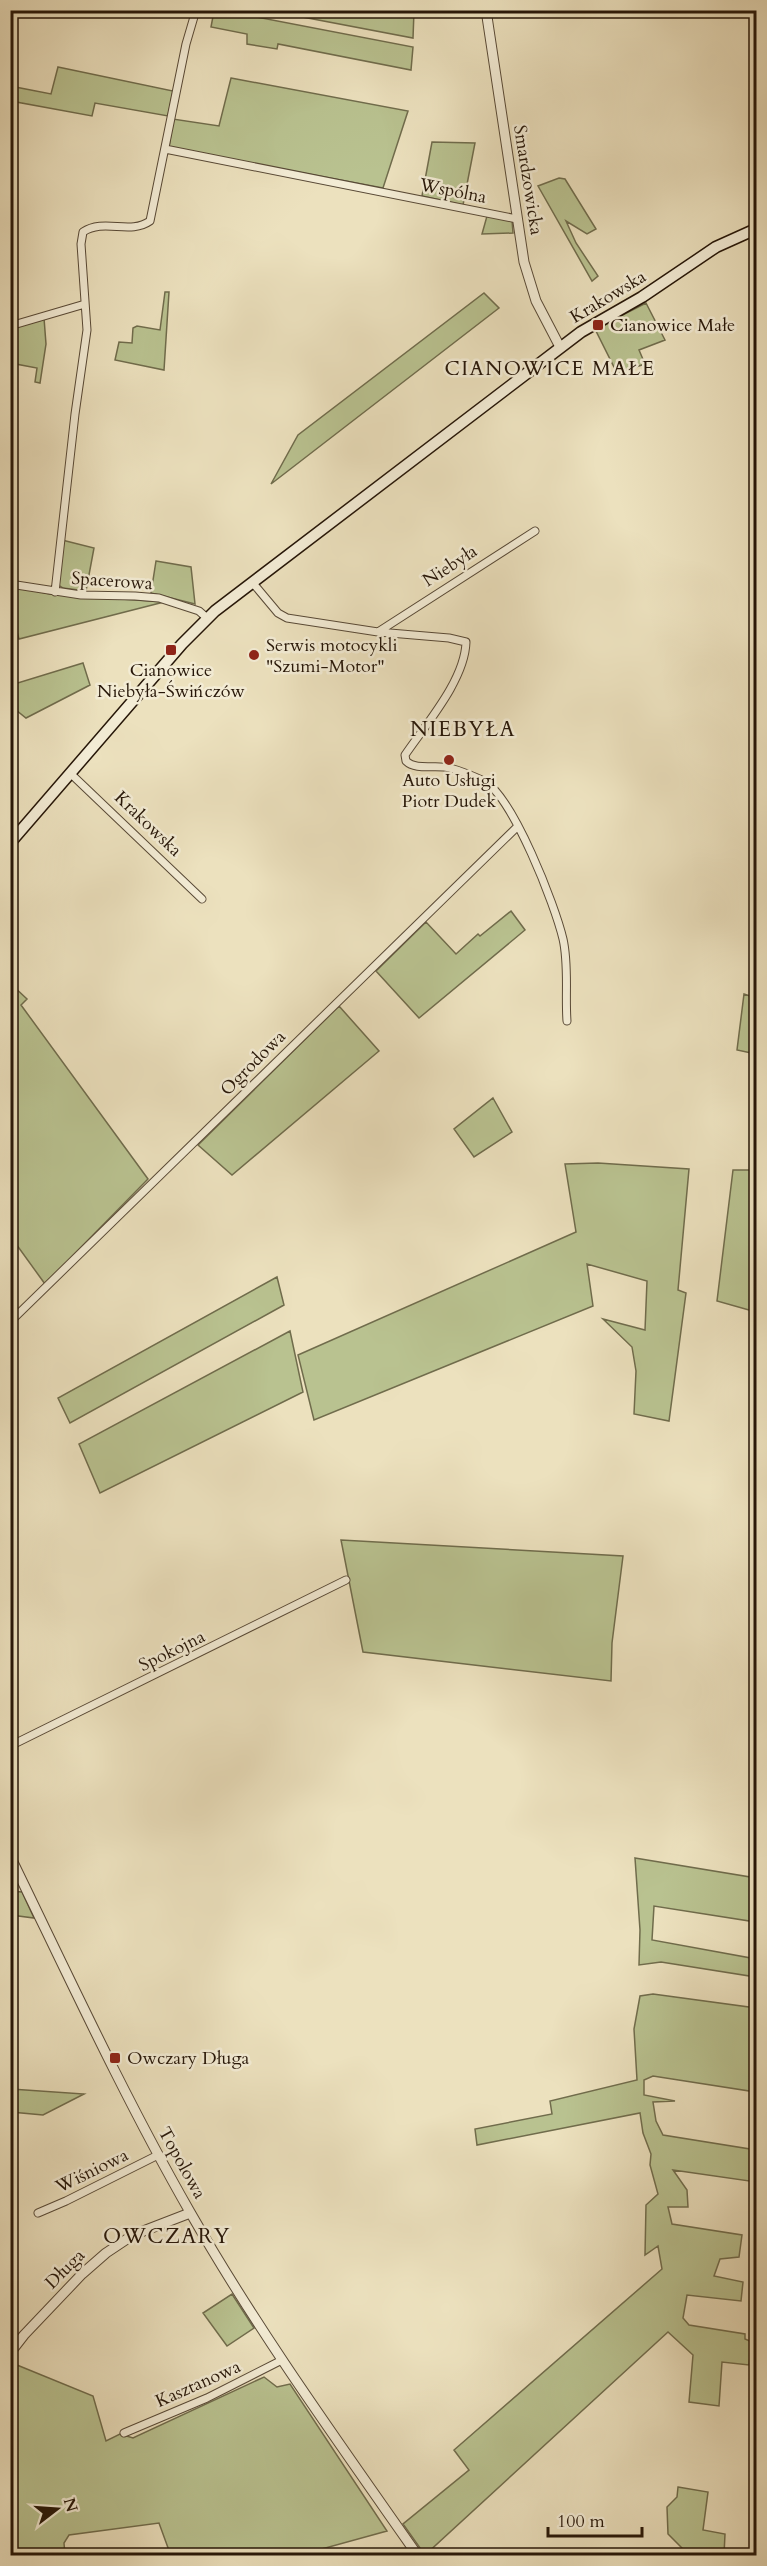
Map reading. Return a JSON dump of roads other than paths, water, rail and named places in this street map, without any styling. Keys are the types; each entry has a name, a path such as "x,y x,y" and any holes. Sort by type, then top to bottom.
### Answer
{"main road":[{"name":"Krakowska","path":"252,582 592,324 653,291 716,248 756,229"},
{"path":"10,843 182,644 207,618 252,582"}],"street":[{"path":"55,592 87,330 81,244 83,232 92,226 139,227 150,221 186,44 196,10"},
{"name":"Smardzowicka","path":"486,10 517,219 530,283 543,315 560,347"},
{"name":"Wspólna","path":"165,150 517,219"},
{"path":"10,326 85,304"},
{"name":"Niebyła","path":"380,629 535,531"},
{"path":"252,582 275,611 283,617 466,642 463,663 451,687 405,755 408,764 447,767 486,782 497,792 517,827 548,894 563,940 567,1021"},
{"name":"Spacerowa","path":"10,584 81,596 159,598 199,611 207,618"},
{"name":"Krakowska","path":"70,773 202,899"},
{"name":"Ogrodowa","path":"10,1322 517,827"},
{"name":"Spokojna","path":"10,1746 346,1580"},
{"name":"Topolowa","path":"10,1856 158,2155 190,2213 282,2360 418,2556"},
{"name":"Wiśniowa","path":"38,2213 66,2202 158,2155"},
{"name":"Długa","path":"10,2353 82,2274 106,2253 133,2235 190,2213"},
{"name":"Kasztanowa","path":"124,2433 207,2398 282,2360"}],"place":[{"name":"Cianowice Małe","path":"598,325"},
{"name":"Cianowice Niebyła-Świńczów","path":"171,650"},
{"name":"Serwis motocykli \"Szumi-Motor\"","path":"254,655"},
{"name":"Auto Usługi Piotr Dudek","path":"449,760"},
{"name":"Owczary Długa","path":"115,2058"}],"district":[{"name":"CIANOWICE MAŁE","path":"550,368"},
{"name":"NIEBYŁA","path":"463,729"},
{"name":"OWCZARY","path":"167,2236"}]}
